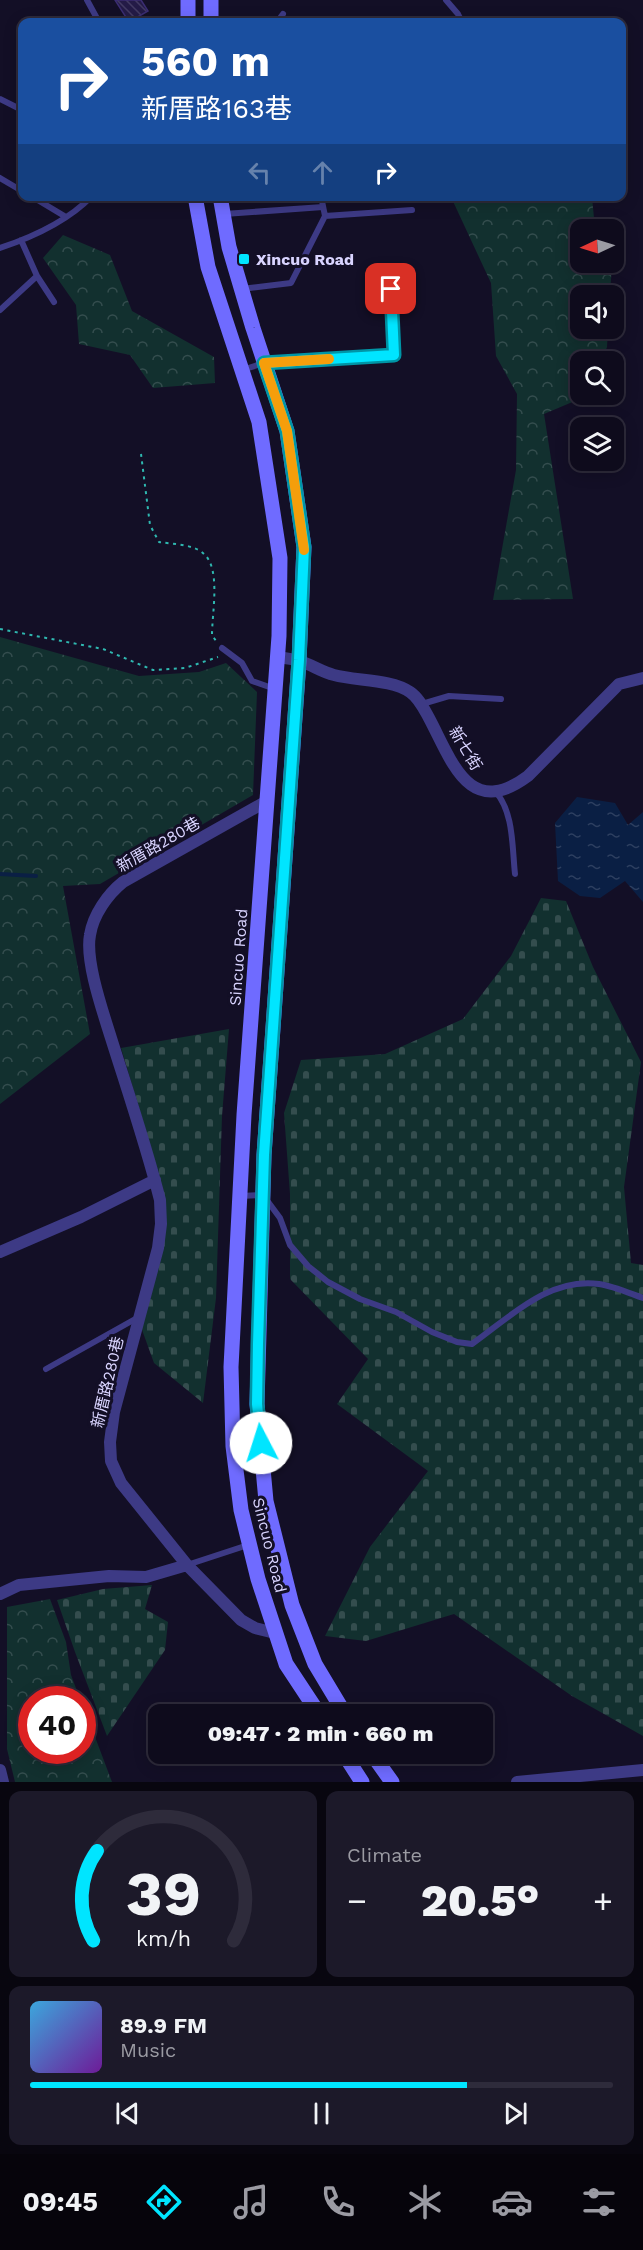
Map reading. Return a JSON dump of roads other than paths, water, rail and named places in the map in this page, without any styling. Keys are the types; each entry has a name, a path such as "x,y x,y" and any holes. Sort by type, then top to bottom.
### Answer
{"street":[{"path":"188,0 188,18"},
{"path":"211,0 211,18"},
{"name":"Sincuo Road","path":"196,201 208,267 259,422 280,558 278,657 240,1196 231,1367 234,1457 241,1510 275,1633 286,1664 312,1704"},
{"name":"Sincuo Road","path":"221,201 229,247 241,289 287,431 304,547 299,660 263,1195 257,1404 266,1501 292,1605 315,1664 339,1704"},
{"name":"新七街","path":"278,657 299,660 333,675 399,687 411,693 422,704 461,778 472,787 486,791 495,790"},
{"path":"495,790 515,786 528,776 619,684 643,678"},
{"path":"270,757 292,760"},
{"name":"新厝路280巷","path":"267,801 123,882 108,897 91,930 89,951 100,1001 160,1200 161,1224 158,1248 114,1412 110,1442 111,1461 121,1483 187,1565 240,1620 255,1628 275,1633"},
{"path":"0,1252 81,1217 155,1180"},
{"path":"0,1594 19,1585 109,1576 146,1577 187,1565"},
{"path":"307,1696 327,1685"},
{"path":"350,1764 362,1782"},
{"path":"379,1764 392,1782"},
{"path":"0,1770 3,1782"},
{"path":"517,1782 643,1770"}],"lane":[{"path":"87,0 97,18"},
{"path":"446,0 459,18"},
{"path":"280,18 283,14"},
{"path":"0,99 18,108"},
{"path":"0,178 18,189"},
{"path":"40,201 66,217"},
{"path":"0,248 42,232 86,201"},
{"path":"241,289 291,283 325,216 322,201"},
{"path":"223,214 323,207"},
{"path":"325,216 412,210"},
{"path":"21,240 37,276 54,302"},
{"path":"0,310 37,276"},
{"path":"242,370 264,363 394,355 391,289"},
{"path":"222,648 242,663 252,681 275,689"},
{"path":"422,704 449,696 501,699"},
{"path":"495,790 503,800 509,816 515,874"},
{"path":"240,1196 263,1195 280,1218 290,1245 308,1266 328,1282 360,1299 396,1312 456,1342 472,1344 533,1299 564,1285 599,1284 643,1298"},
{"path":"46,1369 139,1317"},
{"path":"187,1565 249,1544"}],"water":[{"path":"577,797 615,803 628,825 643,812 643,902 625,881 600,898 580,896 558,881 555,823"}],"waterway":[{"path":"0,874 36,876"}],"place":[{"name":"Xincuo Road","path":"244,259"}]}
